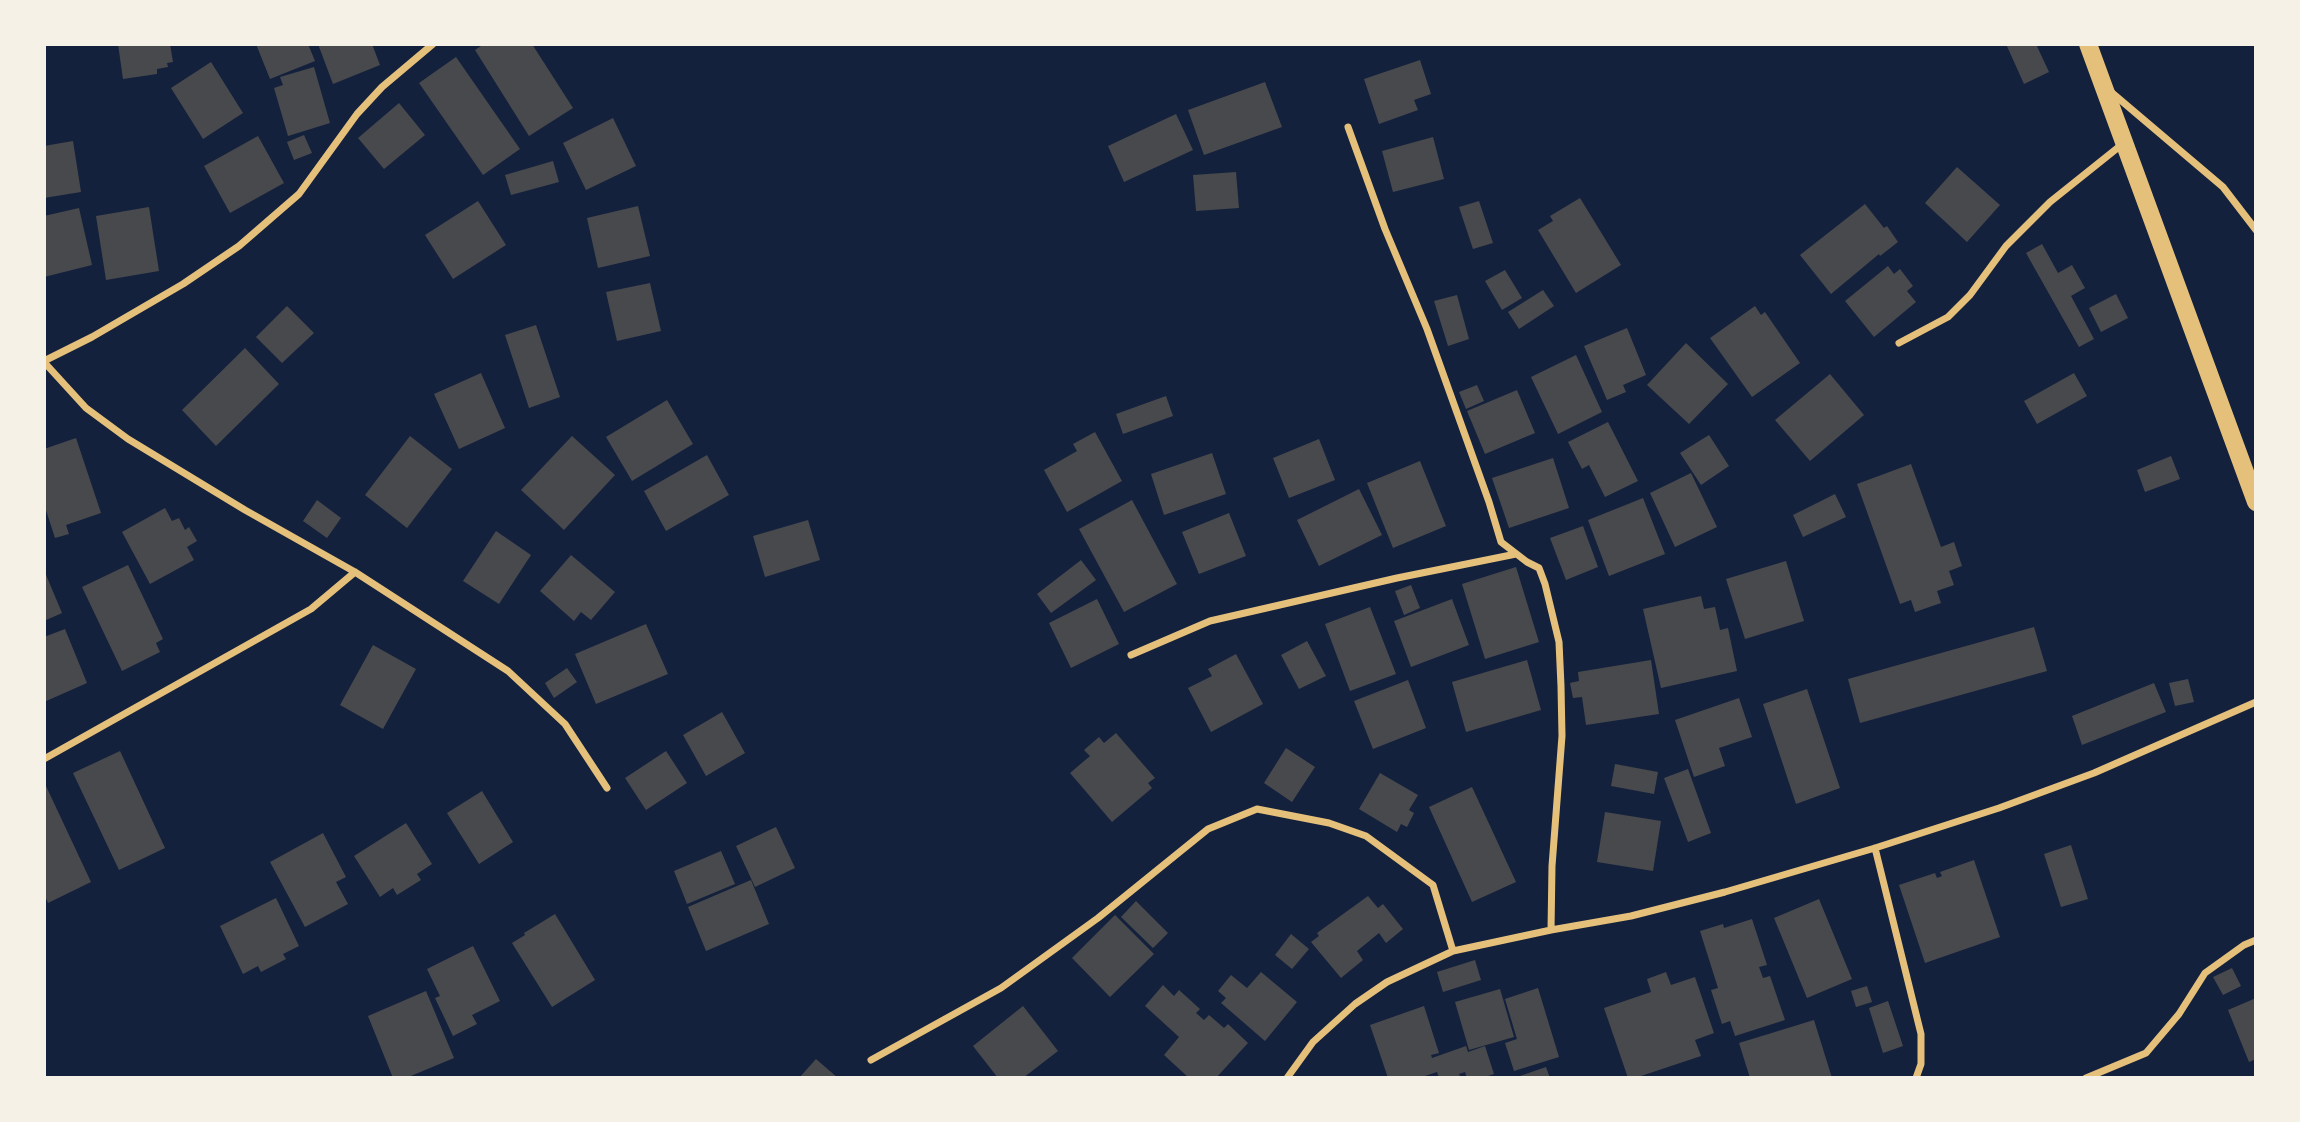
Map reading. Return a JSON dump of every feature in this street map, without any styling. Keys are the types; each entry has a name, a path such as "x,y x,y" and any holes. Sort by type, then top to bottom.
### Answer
{"main road":[{"path":"2088,44 2256,502"}],"street":[{"path":"433,44 382,87 357,114 299,194 239,246 183,284 44,362 86,408 128,439 245,510 355,572 508,671 565,724 607,788"},
{"path":"2105,87 2223,187 2256,230"},
{"path":"1348,127 1385,229 1427,329 1501,542 1539,568 1545,583 1559,642 1562,736 1552,866 1551,930"},
{"path":"1899,344 1948,317 1970,295 2006,246 2032,219 2125,142"},
{"path":"1131,655 1210,621 1516,554"},
{"path":"44,759 311,609 355,572"},
{"path":"1287,1078 1313,1042 1355,1004 1387,982 1453,951 1631,916 1725,892 1875,848 1999,808 2094,773 2256,702"},
{"path":"872,1060 1001,988 1098,918 1208,828 1257,809 1329,822 1366,836 1433,886 1453,951"},
{"path":"1875,848 1921,1034 1921,1064 1916,1078"},
{"path":"2086,1078 2146,1053 2179,1014 2205,972 2244,945 2256,940"}],"building":[{"path":"118,44 170,44 173,62 167,63 168,67 157,69 157,74 123,79"},
{"path":"256,44 308,44 315,61 270,79"},
{"path":"318,44 372,44 380,65 333,84"},
{"path":"484,44 532,44 573,108 529,136 475,50"},
{"path":"2006,44 2036,44 2049,72 2024,84"},
{"path":"456,57 520,149 483,175 419,83"},
{"path":"1420,60 1431,94 1414,100 1418,110 1379,124 1364,79"},
{"path":"211,62 243,113 203,139 171,88"},
{"path":"314,67 330,123 288,136 274,88 283,85 280,77"},
{"path":"1265,82 1282,127 1204,155 1188,110"},
{"path":"399,103 425,135 384,169 358,138"},
{"path":"1176,114 1193,150 1124,182 1108,146"},
{"path":"613,118 636,166 586,190 563,143"},
{"path":"304,135 312,153 294,160 287,142"},
{"path":"258,136 284,183 230,213 204,166"},
{"path":"1433,137 1444,179 1393,192 1382,151"},
{"path":"73,141 81,192 44,198 44,146"},
{"path":"553,161 559,182 511,195 505,175"},
{"path":"1957,167 2000,205 1967,242 1925,203"},
{"path":"1236,172 1239,208 1196,211 1193,175"},
{"path":"1580,198 1621,265 1576,293 1538,230 1553,221 1550,216"},
{"path":"478,201 506,245 453,279 425,235"},
{"path":"1479,201 1493,243 1473,249 1459,207"},
{"path":"1865,204 1884,228 1887,226 1898,242 1880,256 1879,254 1831,294 1800,255"},
{"path":"638,206 650,256 598,268 587,218"},
{"path":"149,207 159,271 106,280 96,216"},
{"path":"79,208 92,265 44,277 44,216"},
{"path":"2042,244 2058,273 2072,265 2085,288 2071,296 2094,339 2079,347 2026,253"},
{"path":"1888,266 1894,274 1900,269 1913,286 1907,291 1916,302 1874,337 1845,301"},
{"path":"1505,270 1522,298 1502,310 1485,281"},
{"path":"650,283 661,331 617,341 606,292"},
{"path":"1543,290 1554,306 1519,329 1508,312"},
{"path":"2116,294 2128,318 2101,332 2089,308"},
{"path":"1457,295 1469,339 1448,346 1434,301"},
{"path":"287,306 314,333 282,363 256,337"},
{"path":"1755,306 1761,315 1765,312 1800,363 1752,397 1710,338"},
{"path":"536,325 560,397 529,408 505,335"},
{"path":"1627,328 1646,375 1623,385 1626,392 1607,400 1584,346"},
{"path":"1686,343 1728,384 1689,424 1647,385"},
{"path":"245,348 279,384 216,446 182,410"},
{"path":"1576,355 1602,412 1558,434 1531,377"},
{"path":"481,373 505,428 459,449 434,394"},
{"path":"2074,373 2087,396 2037,424 2024,401"},
{"path":"1830,374 1864,415 1810,461 1775,420"},
{"path":"1477,385 1484,401 1466,409 1459,392"},
{"path":"1517,390 1535,433 1485,454 1467,411"},
{"path":"1166,396 1173,416 1123,434 1116,414"},
{"path":"667,400 693,444 632,481 606,437"},
{"path":"1608,422 1638,481 1605,497 1589,465 1582,469 1568,442"},
{"path":"1095,432 1122,481 1067,512 1044,470 1077,451 1073,444"},
{"path":"1709,435 1729,466 1701,485 1680,453"},
{"path":"410,436 452,469 407,528 365,495"},
{"path":"572,436 615,475 564,530 521,490"},
{"path":"76,438 101,513 66,525 69,534 55,538 44,504 44,449"},
{"path":"1319,439 1335,480 1289,498 1273,458"},
{"path":"1212,453 1226,494 1164,515 1151,474"},
{"path":"707,455 729,495 666,531 644,491"},
{"path":"2171,456 2180,479 2145,492 2137,470"},
{"path":"1553,458 1569,508 1509,528 1492,478"},
{"path":"1420,461 1446,526 1393,548 1367,483"},
{"path":"1911,464 1941,547 1954,542 1962,566 1949,571 1954,585 1937,591 1941,603 1915,612 1911,600 1900,604 1857,484"},
{"path":"1691,473 1717,527 1675,547 1650,493"},
{"path":"1359,489 1382,535 1319,566 1297,520"},
{"path":"1835,494 1846,517 1803,537 1793,515"},
{"path":"1643,498 1665,554 1609,576 1588,520"},
{"path":"317,500 341,518 327,538 303,521"},
{"path":"1132,500 1177,584 1124,612 1079,529"},
{"path":"165,508 172,521 179,518 185,530 189,527 197,541 187,547 194,560 150,584 122,532"},
{"path":"1229,513 1246,556 1199,574 1182,532"},
{"path":"808,520 820,560 765,577 753,536"},
{"path":"1583,526 1598,567 1566,580 1550,538"},
{"path":"496,531 531,555 499,604 463,581"},
{"path":"571,555 615,592 591,620 581,612 574,621 540,591"},
{"path":"1081,560 1096,580 1051,613 1037,594"},
{"path":"1786,561 1804,621 1745,639 1726,579"},
{"path":"128,565 163,639 156,643 160,652 122,671 82,587"},
{"path":"1516,567 1539,642 1485,659 1462,584"},
{"path":"44,570 62,613 44,621"},
{"path":"1411,585 1420,608 1404,615 1395,591"},
{"path":"1701,596 1704,609 1715,607 1720,630 1728,628 1737,671 1661,688 1643,609"},
{"path":"1097,599 1119,644 1071,668 1049,623"},
{"path":"1452,599 1469,645 1411,667 1394,621"},
{"path":"1370,607 1396,674 1350,691 1325,624"},
{"path":"646,624 668,674 596,704 575,654"},
{"path":"2034,627 2047,671 1860,723 1848,679"},
{"path":"65,629 87,683 44,702 44,637"},
{"path":"1307,641 1326,676 1299,689 1281,655"},
{"path":"373,645 416,669 383,729 340,705"},
{"path":"1236,654 1263,704 1211,732 1188,688 1212,676 1208,669"},
{"path":"1527,660 1541,710 1466,732 1452,682"},
{"path":"1651,660 1659,714 1586,725 1582,697 1573,698 1570,683 1579,681 1578,672"},
{"path":"567,668 577,682 554,698 545,683"},
{"path":"2188,679 2194,702 2175,706 2169,683"},
{"path":"1408,680 1426,728 1373,749 1354,701"},
{"path":"2154,683 2166,712 2082,745 2072,716"},
{"path":"1807,689 1840,788 1796,804 1763,704"},
{"path":"1739,698 1752,737 1719,748 1725,766 1694,777 1675,720"},
{"path":"722,712 745,753 706,776 683,735"},
{"path":"1116,733 1155,778 1148,783 1152,788 1112,822 1070,773 1090,756 1084,750 1099,737 1104,743"},
{"path":"1286,748 1315,767 1292,802 1264,783"},
{"path":"120,751 165,848 119,870 73,773"},
{"path":"666,751 687,783 646,810 625,778"},
{"path":"1615,764 1658,772 1654,794 1611,786"},
{"path":"1688,769 1711,833 1688,842 1664,778"},
{"path":"1380,773 1418,795 1409,810 1414,813 1407,827 1401,824 1397,832 1359,809"},
{"path":"46,786 91,882 48,903 44,894"},
{"path":"1472,787 1516,882 1472,902 1429,807"},
{"path":"482,791 513,842 479,864 447,813"},
{"path":"1605,812 1661,821 1653,871 1597,862"},
{"path":"406,823 432,864 417,874 421,880 397,895 393,888 380,897 354,856"},
{"path":"776,827 795,868 755,887 736,846"},
{"path":"323,833 346,877 336,882 348,904 305,927 270,862"},
{"path":"2071,845 2088,899 2061,907 2044,854"},
{"path":"721,851 735,884 687,904 674,871"},
{"path":"1974,860 2000,937 1925,963 1899,885 1935,873 1937,878 1942,876 1940,872"},
{"path":"751,880 769,924 706,951 688,907"},
{"path":"1368,896 1378,908 1383,904 1403,929 1386,943 1379,933 1357,951 1363,960 1341,978 1311,942 1319,936 1317,933"},
{"path":"276,898 299,946 283,954 286,959 261,972 258,966 243,974 220,926"},
{"path":"1819,899 1852,979 1807,998 1774,918"},
{"path":"1136,901 1168,933 1153,948 1121,917"},
{"path":"555,914 595,980 552,1007 512,943"},
{"path":"1115,915 1154,954 1110,997 1072,958"},
{"path":"1752,919 1767,965 1759,967 1763,978 1770,976 1785,1020 1735,1036 1730,1021 1722,1024 1711,990 1718,988 1700,931 1723,924 1724,928"},
{"path":"1291,934 1309,949 1292,969 1275,955"},
{"path":"473,946 500,1001 472,1015 477,1024 453,1036 435,998 440,996 427,969"},
{"path":"1475,960 1481,980 1443,992 1437,972"},
{"path":"2232,968 2241,986 2223,995 2213,977"},
{"path":"1261,972 1297,1002 1265,1041 1221,1003 1226,998 1218,991 1231,975 1247,988"},
{"path":"1666,972 1671,985 1695,977 1714,1033 1695,1040 1701,1056 1628,1078 1604,1008 1651,992 1647,979"},
{"path":"1163,985 1174,996 1179,990 1200,1009 1196,1013 1204,1020 1209,1015 1224,1028 1228,1024 1248,1043 1216,1078 1189,1078 1164,1055 1179,1037 1145,1006"},
{"path":"1867,986 1872,1002 1856,1007 1851,991"},
{"path":"1538,988 1559,1057 1514,1071 1505,1043 1517,1039 1505,999"},
{"path":"1500,989 1514,1037 1469,1050 1455,1002"},
{"path":"426,991 454,1058 406,1078 393,1078 368,1016"},
{"path":"2256,998 2256,1059 2249,1062 2228,1010"},
{"path":"1888,1001 1903,1046 1883,1053 1869,1008"},
{"path":"1023,1006 1058,1051 1023,1078 998,1078 973,1046"},
{"path":"1424,1006 1439,1053 1431,1055 1432,1058 1466,1046 1468,1052 1485,1046 1494,1074 1482,1078 1467,1078 1465,1072 1459,1074 1461,1078 1439,1078 1437,1072 1419,1078 1388,1078 1370,1025"},
{"path":"1814,1020 1832,1078 1750,1078 1739,1043"},
{"path":"816,1059 838,1078 799,1078"},
{"path":"1546,1067 1550,1078 1514,1078"}]}
